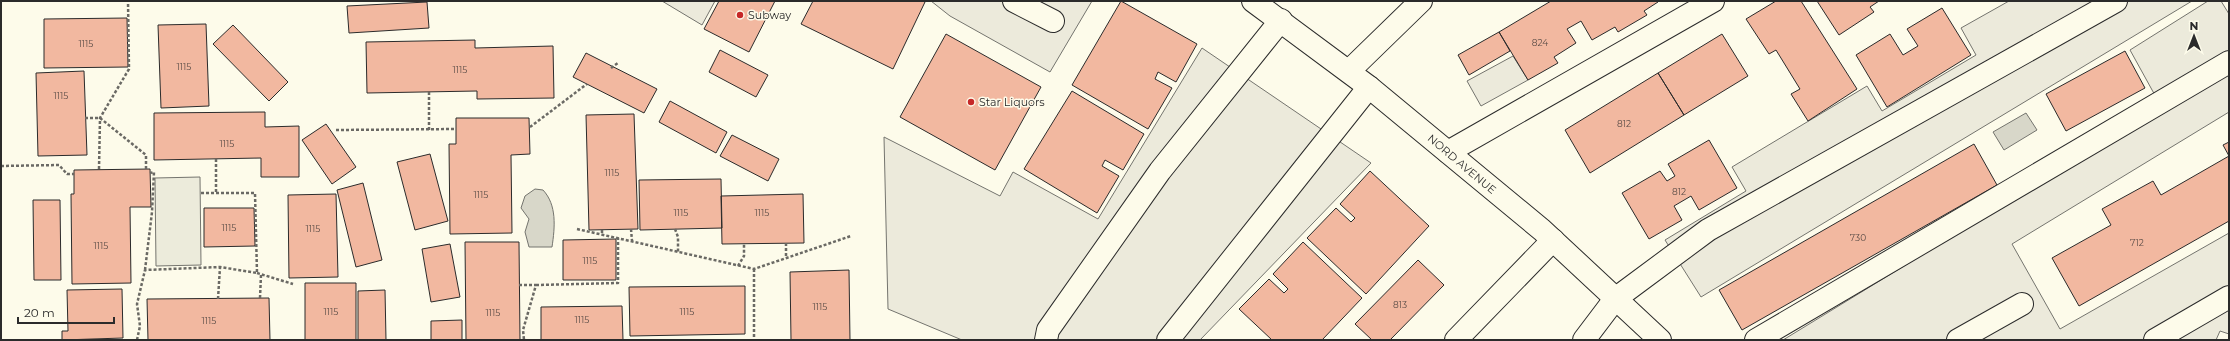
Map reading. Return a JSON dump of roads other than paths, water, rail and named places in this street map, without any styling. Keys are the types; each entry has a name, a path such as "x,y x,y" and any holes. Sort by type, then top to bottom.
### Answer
{"main road":[{"path":"1014,1 1053,21"},
{"name":"NORD AVENUE","path":"1253,1 1349,71 1448,152 1553,240 1660,340"},
{"path":"1349,71 1420,1"},
{"path":"1448,152 1713,1"},
{"path":"1584,340 1615,299 1708,230 2116,1"},
{"path":"1046,340 1048,330 1160,171 1281,20"},
{"path":"1756,340 2229,62"},
{"path":"1168,340 1369,87"},
{"path":"1456,340 1553,240"},
{"path":"2155,340 2229,297"},
{"path":"1958,340 2022,304"}],"place":[{"name":"Subway","path":"740,15"},
{"name":"Star Liquors","path":"971,102"}]}
